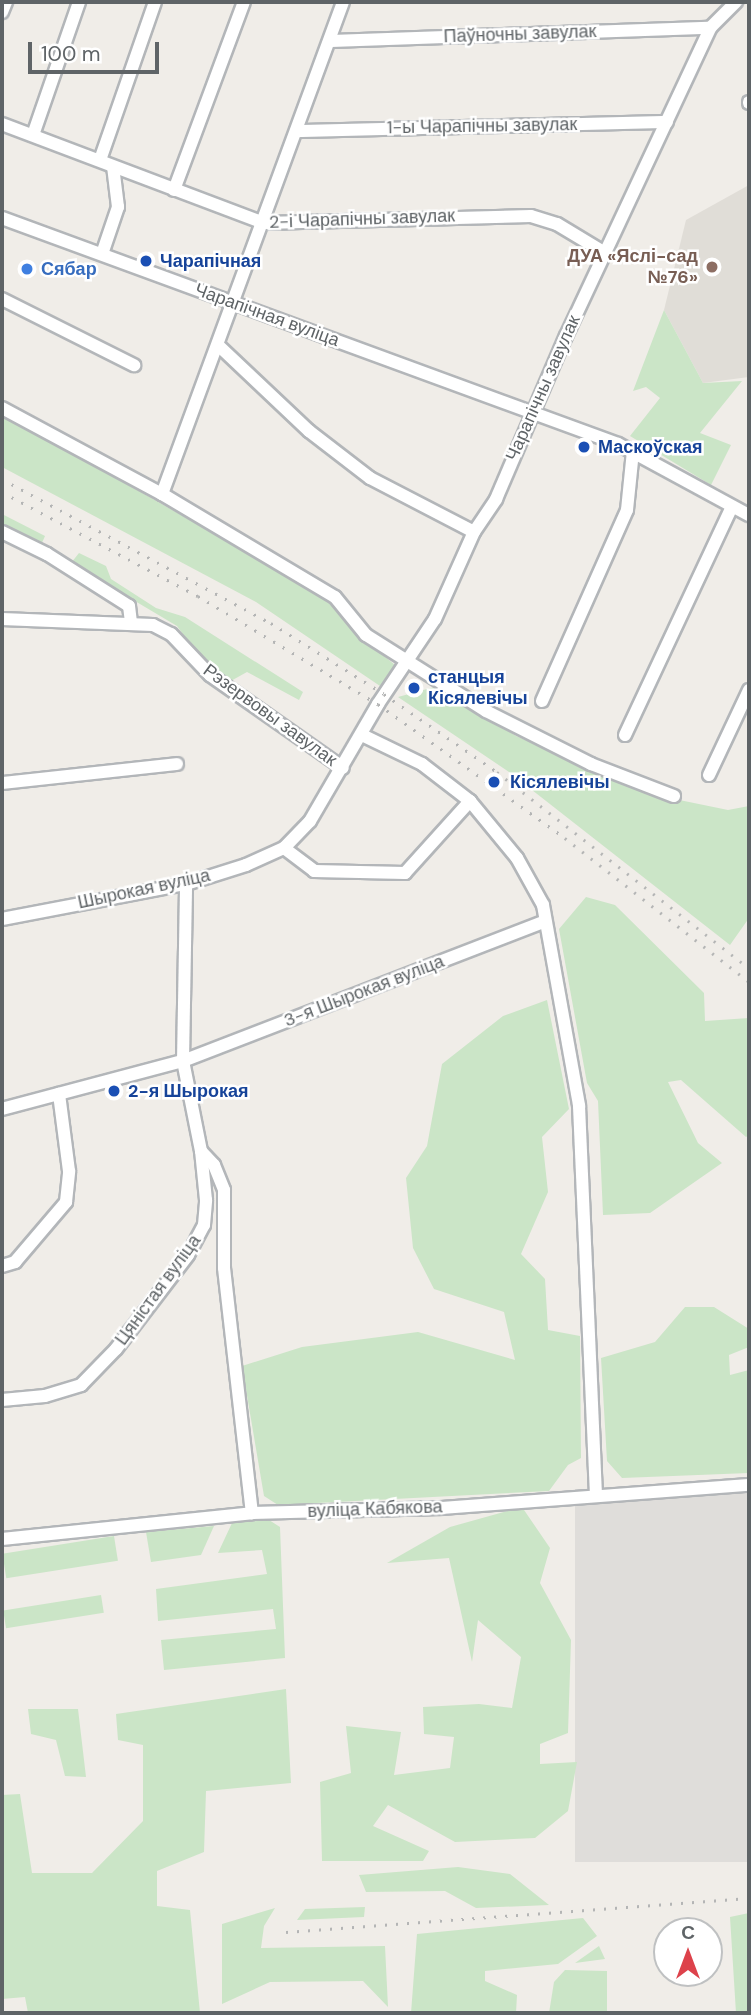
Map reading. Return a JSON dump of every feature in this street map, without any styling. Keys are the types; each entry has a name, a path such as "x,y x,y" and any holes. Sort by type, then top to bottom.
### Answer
{"street":[{"path":"2,12 6,2"},
{"path":"33,135 79,2"},
{"path":"100,160 155,2"},
{"path":"174,190 244,2"},
{"path":"162,494 219,346 343,2"},
{"name":"Чарапічны завулак","path":"407,663 435,619 474,532 496,499 532,413 710,28 736,2"},
{"name":"Паўночны завулак","path":"330,41 710,28"},
{"name":"1-ы Чарапічны завулак","path":"298,131 667,122"},
{"name":"2-і Чарапічны завулак","path":"2,124 100,160 113,169 264,223 531,216 556,224 605,253"},
{"path":"102,254 118,207 113,169"},
{"name":"Чарапічная вуліца","path":"2,218 633,451 749,515"},
{"path":"2,299 134,365"},
{"path":"219,346 309,431 370,478 474,532"},
{"path":"2,408 162,494 335,597 366,635 407,663 546,743 674,796"},
{"path":"542,701 628,510 633,451"},
{"path":"625,735 732,507"},
{"path":"2,532 47,554 129,606 131,622"},
{"name":"Рэзервовы завулак","path":"2,619 131,622 172,634 210,675 343,768"},
{"name":"Шырокая вуліца","path":"2,919 186,884 284,848 310,821 407,663"},
{"path":"709,775 749,690"},
{"path":"362,735 422,764 470,801 529,878 543,905 579,1106 596,1496"},
{"path":"2,783 177,764"},
{"path":"284,848 314,871 405,873 470,801"},
{"name":"Цяністая вуліца","path":"2,1400 74,1389 116,1349 199,1236 206,1200 201,1151 183,1062 186,884"},
{"name":"3-я Шырокая вуліца","path":"2,1109 183,1062 545,921"},
{"path":"2,1266 15,1262 66,1202 69,1171 59,1094"},
{"path":"201,1151 214,1165 224,1190 224,1268 252,1513"},
{"name":"вуліца Кабякова","path":"2,1539 252,1513 441,1508 749,1485"}],"shaded area":[{"name":"ДУА «Яслі-сад №76»","path":"749,185 749,377 703,383 664,310 686,220"},
{"path":"575,1489 749,1489 749,1862 575,1862"}],"green space":[{"path":"664,310 703,383 742,381 700,433 731,445 711,485 630,436 660,398 646,387 633,391"},
{"path":"2,413 332,601 355,632 395,665 380,686 256,602 2,467"},
{"path":"2,514 45,536 41,545 2,526"},
{"path":"79,553 106,566 111,579 156,608 185,617 303,692 299,700 247,672 229,682 206,666 177,626 71,563"},
{"path":"438,686 516,736 655,795 728,810 749,806 749,918 730,945 509,772 398,697"},
{"path":"586,897 615,905 704,993 705,1021 749,1018 749,1135 746,1137 681,1080 668,1082 698,1143 722,1163 650,1213 603,1215 598,1101 587,1083 559,929"},
{"path":"547,1000 569,1109 542,1137 548,1192 521,1254 545,1279 548,1330 580,1336 581,1458 568,1465 549,1491 278,1505 264,1496 242,1366 302,1347 418,1332 515,1360 504,1312 434,1289 413,1248 406,1178 427,1146 442,1064 503,1016"},
{"path":"685,1307 714,1307 749,1329 749,1347 729,1355 730,1375 749,1370 749,1473 622,1478 607,1461 601,1358 655,1342"},
{"path":"522,1507 550,1548 540,1583 571,1640 568,1733 540,1744 540,1764 577,1762 568,1811 535,1838 455,1842 388,1805 373,1826 429,1851 423,1861 322,1861 320,1782 351,1773 346,1726 401,1732 394,1775 450,1768 454,1737 424,1734 423,1707 479,1704 512,1708 521,1657 478,1620 472,1662 449,1558 387,1563 450,1527"},
{"path":"269,1520 280,1527 285,1658 164,1670 161,1640 276,1629 273,1609 158,1621 156,1589 267,1574 262,1550 218,1553 232,1523"},
{"path":"214,1526 201,1555 151,1562 146,1532"},
{"path":"114,1536 118,1561 6,1578 2,1554"},
{"path":"101,1595 104,1613 6,1628 3,1610"},
{"path":"286,1689 291,1783 206,1791 204,1852 157,1871 157,1906 190,1910 200,2013 28,2013 25,1997 2,1999 2,1795 20,1794 32,1873 92,1873 143,1821 143,1745 118,1740 116,1714"},
{"path":"28,1709 78,1709 86,1777 65,1776 56,1740 31,1734"},
{"path":"458,1867 510,1874 549,1905 476,1908 445,1891 366,1892 359,1875"},
{"path":"365,1907 364,1917 297,1920 305,1909"},
{"path":"275,1908 264,1926 261,1948 385,1946 388,2007 363,1981 270,1982 222,2004 222,1924"},
{"path":"749,1913 749,2013 736,2013 730,1917"},
{"path":"583,1918 597,1936 558,1964 485,1971 485,1981 517,1995 516,2013 411,2013 417,1934"},
{"path":"599,1946 605,1959 575,1963"},
{"path":"565,1970 607,1971 607,2013 549,2013 554,1982"}],"railway":[{"path":"2,479 271,623 384,694 497,772 749,968"},
{"path":"2,492 198,596 378,704 565,838 749,982"},
{"path":"286,1932 749,1898"}],"place":[{"name":"Чарапічная","path":"146,261"},
{"name":"ДУА «Яслі-сад №76»","path":"712,267"},
{"name":"Сябар","path":"27,269"},
{"name":"Маскоўская","path":"584,447"},
{"name":"станцыя Кісялевічы","path":"414,688"},
{"name":"Кісялевічы","path":"494,782"},
{"name":"2-я Шырокая","path":"114,1091"}]}
